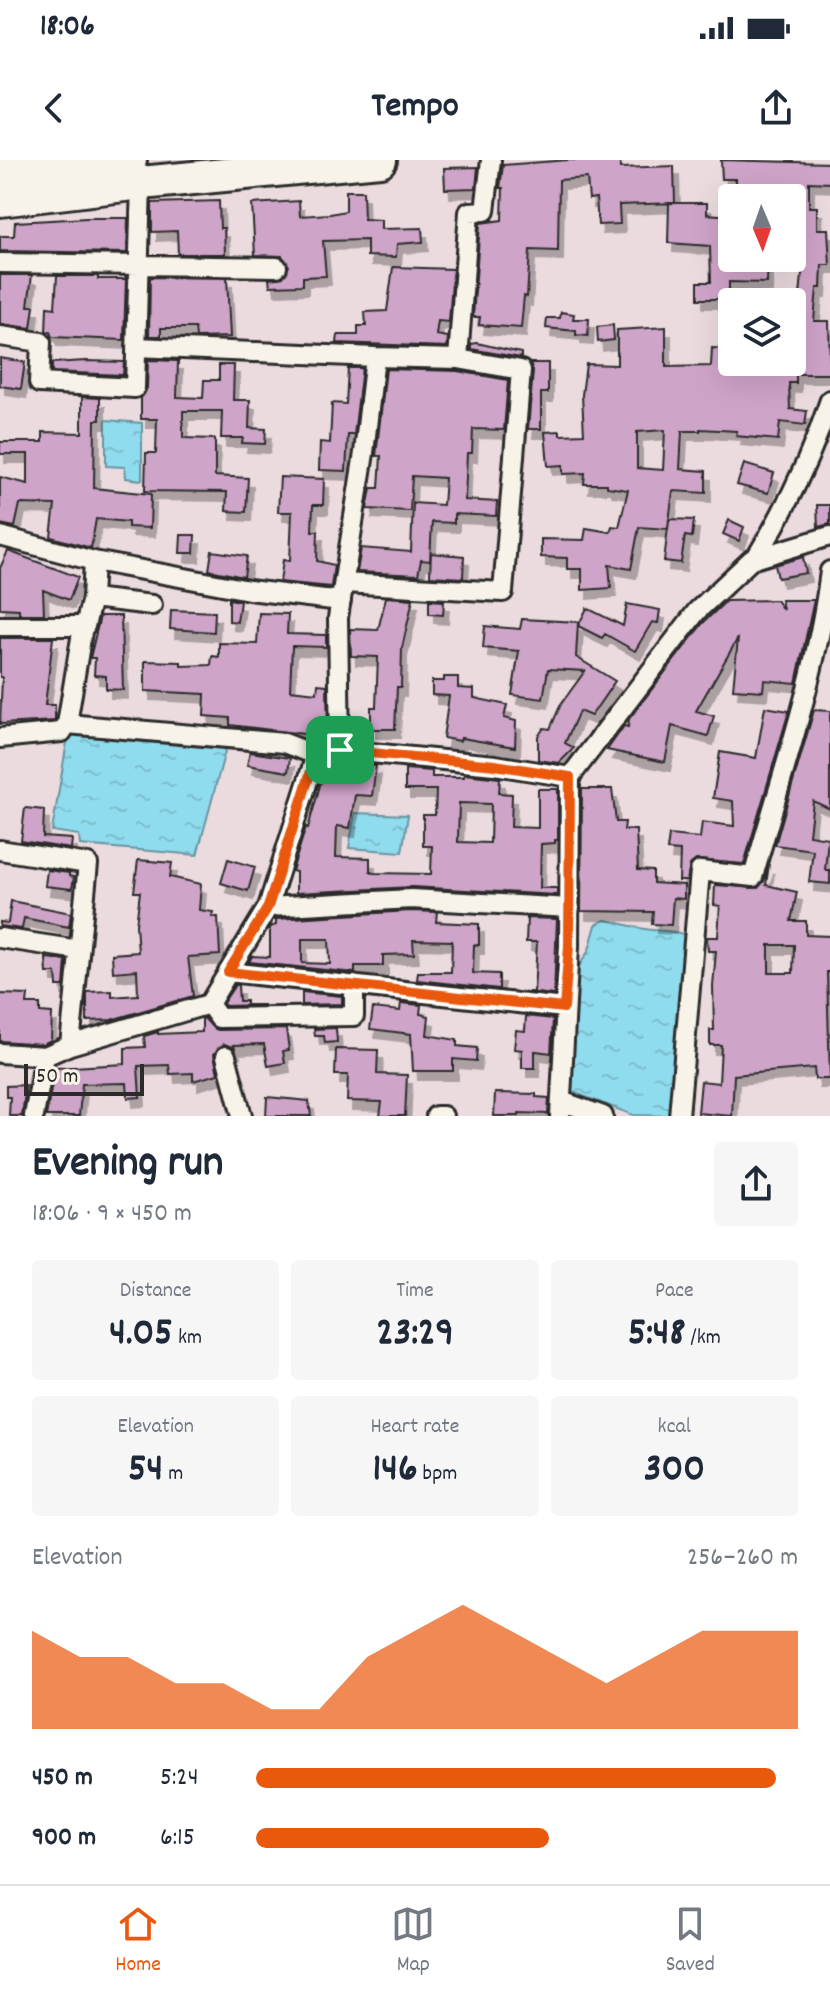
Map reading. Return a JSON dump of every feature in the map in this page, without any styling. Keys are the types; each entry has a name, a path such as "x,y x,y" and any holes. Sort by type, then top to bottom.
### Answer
{"highway":[{"path":"0,171 136,171 380,160"},
{"path":"0,200 136,171"}],"street":[{"path":"458,359 469,212 485,211 491,160"},
{"path":"0,336 41,342 39,383 135,388 136,171"},
{"path":"0,263 277,267"},
{"path":"0,536 94,561 249,590 503,592 521,370 458,359 136,347"},
{"path":"340,750 338,618 364,453 375,357"},
{"path":"603,1116 560,1109 570,908 570,777 697,611 757,556 777,523 819,434 830,400"},
{"path":"757,556 830,536"},
{"path":"0,738 62,732 67,724 83,626 92,598 94,561"},
{"path":"679,1116 700,871 753,877 815,653 830,571"},
{"path":"92,598 152,605"},
{"path":"0,626 83,626"},
{"path":"67,724 284,743 316,755 340,750 495,765 570,777"},
{"path":"0,1053 45,1056 70,1045 209,1004 268,907 316,755"},
{"path":"0,850 88,864 70,1045"},
{"path":"268,907 411,899 570,908"},
{"path":"0,938 79,950"},
{"path":"228,972 564,1008"},
{"path":"209,1004 219,1018 354,1016 354,985"},
{"path":"34,1116 45,1056"},
{"path":"226,1056 242,1116"},
{"path":"436,1116 443,1116"}],"water":[{"path":"106,420 142,423 142,480 126,478 125,467 106,466"},
{"path":"77,732 227,744 197,855 80,845 79,835 52,831 68,736"},
{"path":"355,813 408,815 402,852 349,848"},
{"path":"605,920 675,932 691,938 671,1116 633,1115 567,1090 569,1031 576,1016 578,968 589,950 596,925"}],"building":[{"path":"620,160 621,168 674,166 675,203 619,205 620,224 598,225 596,198 589,199 587,178 559,180 558,251 530,250 527,297 524,296 521,328 479,325 480,317 473,317 480,223 502,220 503,188 500,188 503,165"},
{"path":"721,160 830,163 830,183 809,182 809,207 817,207 817,229 828,229 830,265 822,265 814,321 829,321 830,374 806,374 806,288 801,288 802,272 806,272 806,184 736,184 736,179 722,179"},
{"path":"478,167 476,188 445,189 444,168"},
{"path":"346,191 363,191 364,219 381,220 381,229 422,228 423,242 397,244 396,257 367,256 367,240 323,241 326,276 303,277 303,285 270,286 269,279 283,277 289,266 282,256 255,255 252,204 299,201 300,216 330,214 346,211"},
{"path":"219,201 225,254 178,254 177,231 152,232 152,203"},
{"path":"669,203 707,203 707,214 718,215 718,272 767,272 767,283 729,282 729,288 718,288 718,299 698,299 698,282 711,282 710,246 668,243"},
{"path":"128,218 127,253 0,251 0,236 14,236 15,222"},
{"path":"393,267 453,269 449,322 438,321 436,335 448,337 447,347 337,343 338,335 358,335 358,326 366,326 365,312 387,311"},
{"path":"0,275 32,275 28,306 34,306 31,328 0,324"},
{"path":"57,276 98,276 98,279 126,277 124,340 52,337 50,332 46,332 47,307 55,308"},
{"path":"150,277 227,278 230,337 196,338 195,328 161,328 161,336 149,336"},
{"path":"561,312 574,314 573,319 589,319 588,336 576,335 576,331 546,328 547,318 560,318"},
{"path":"613,325 614,340 598,342 597,327"},
{"path":"666,327 666,367 711,366 712,348 718,348 718,376 796,376 796,383 789,383 790,409 807,411 805,425 780,422 778,440 736,436 737,431 682,431 680,469 706,471 706,493 673,491 668,529 639,527 631,569 609,565 611,588 582,590 582,569 567,569 567,558 541,557 541,539 584,540 586,528 610,532 612,526 619,527 628,490 607,487 607,484 584,484 585,473 563,474 563,465 548,466 545,432 584,434 582,395 586,364 617,365 617,330","holes":["665,430 663,470 637,468 637,432"]},
{"path":"471,344 521,353 521,358 471,349"},
{"path":"0,358 25,362 21,389 0,386"},
{"path":"148,360 178,361 177,397 203,398 204,380 219,380 219,365 234,365 233,400 250,400 249,428 266,429 265,444 242,443 243,438 221,438 222,411 183,411 183,438 215,439 215,476 248,478 246,512 226,511 227,492 145,491 146,453 156,453 157,419 141,419 141,398 147,388"},
{"path":"124,362 123,375 52,372 52,363"},
{"path":"530,363 548,363 548,393 541,393 541,429 528,429 533,371"},
{"path":"348,368 362,368 354,435 348,435 346,471 319,470 320,442 330,443 332,403 346,404"},
{"path":"386,369 457,371 508,380 504,430 473,429 472,453 467,453 465,500 497,502 496,516 454,514 454,523 432,522 430,561 421,560 418,575 357,572 361,548 411,552 413,503 443,505 445,478 412,476 410,511 367,509 371,488 379,488 381,456 376,456"},
{"path":"82,397 100,398 100,420 95,420 94,488 151,494 150,528 128,527 128,522 96,519 91,548 51,537 55,505 20,504 15,527 0,524 0,477 28,484 28,454 0,454 0,442 43,442 43,432 82,433"},
{"path":"744,464 774,473 768,493 737,485"},
{"path":"280,477 324,479 323,505 313,505 312,531 318,531 317,561 334,565 331,587 280,582 283,560 290,561 292,512 278,512"},
{"path":"817,505 830,505 830,524 818,527"},
{"path":"669,519 694,520 692,537 685,536 681,563 664,561"},
{"path":"729,520 744,527 739,541 723,534"},
{"path":"181,535 195,535 194,553 180,553"},
{"path":"8,551 78,577 69,600 43,590 44,614 19,614 19,609 0,608 0,568"},
{"path":"212,551 247,556 244,577 209,570"},
{"path":"431,553 464,556 463,578 430,576"},
{"path":"803,557 806,573 778,578 775,565"},
{"path":"386,597 413,599 402,648 395,729 371,729 371,707 376,707 378,657 351,656 350,629 378,630"},
{"path":"229,599 240,601 237,622 229,621"},
{"path":"429,600 444,601 443,615 429,614"},
{"path":"776,600 783,610 781,600 814,600 796,683 764,680 763,691 733,689 738,638 696,711 714,716 708,736 672,726 665,762 607,750 624,726 628,727 629,719 703,623 726,601"},
{"path":"627,604 660,610 658,623 652,622 635,651 605,634 602,638 578,626 587,608 623,626"},
{"path":"171,610 215,612 214,632 170,629"},
{"path":"259,613 288,614 287,634 326,635 326,647 292,646 290,690 317,693 318,684 327,685 328,737 230,725 230,718 204,716 205,694 145,691 145,661 181,662 181,666 211,665 212,656 219,657 219,643 257,644"},
{"path":"100,616 121,616 123,690 106,689 106,676 94,675 95,658 90,658"},
{"path":"522,619 578,622 576,657 615,681 591,716 579,711 565,743 574,748 559,763 538,760 538,736 544,728 550,729 561,704 585,671 548,669 543,699 512,695 519,651 483,648 485,626 520,629"},
{"path":"0,638 53,638 45,705 55,705 55,721 0,724"},
{"path":"444,677 458,677 458,688 474,689 474,698 507,705 504,718 516,721 515,747 443,738 449,696 432,695 432,681 444,681"},
{"path":"765,707 789,711 744,864 696,860 690,865 687,881 679,881 680,851 667,850 669,835 700,838 702,822 734,826 733,801 713,798 720,752 756,758"},
{"path":"814,710 830,711 830,809 813,801 809,835 828,838 825,870 830,870 830,884 809,882 813,850 775,845"},
{"path":"250,752 290,758 288,772 247,765"},
{"path":"342,762 376,766 372,796 355,795 350,828 337,826 336,857 370,858 370,871 373,873 431,874 432,846 423,846 423,815 435,815 436,790 405,790 405,769 432,771 432,777 464,777 464,774 500,778 499,793 512,794 511,827 538,828 538,789 558,789 558,840 541,844 540,888 557,888 557,895 412,887 296,893 296,872 292,871 324,771","holes":["459,803 491,804 490,843 458,842"]},
{"path":"582,789 612,789 616,822 625,822 624,830 636,830 638,870 653,871 653,883 684,885 684,899 673,898 671,925 652,924 653,912 581,911"},
{"path":"25,808 44,810 43,837 72,839 71,849 21,841"},
{"path":"228,859 255,867 248,891 221,883"},
{"path":"138,860 172,863 170,877 201,884 199,910 213,912 212,917 218,917 220,955 188,957 193,996 111,1020 87,1021 87,992 112,991 112,997 138,995 137,970 113,972 112,954 138,952 136,925 140,892 134,892"},
{"path":"769,864 766,885 797,892 791,921 806,921 806,935 830,936 830,972 827,972 830,1079 815,1079 814,1068 734,1075 732,1116 698,1113 701,1081 719,1083 721,1045 710,1045 710,1030 714,1030 716,951 708,951 707,937 718,937 720,906 714,905 715,885 758,888 764,881","holes":["769,945 794,945 793,973 769,973"]},
{"path":"47,870 69,873 74,877 72,889 45,886"},
{"path":"11,901 71,913 69,927 24,918 22,929 0,926 0,922 8,923"},
{"path":"411,911 437,912 436,922 479,924 479,945 474,945 473,973 499,974 499,989 417,980 418,972 451,972 452,941 413,940 414,954 383,955 383,966 355,966 355,973 249,962 252,956 270,957 270,927 276,925 276,919","holes":["302,939 329,939 330,964 302,963"]},
{"path":"527,918 557,919 554,995 528,992 534,992 537,942 526,942"},
{"path":"46,958 66,960 64,986 57,986 56,973 47,973"},
{"path":"238,985 239,1001 246,1001 246,1005 264,1005 225,1006 223,1003"},
{"path":"302,992 342,996 342,1004 302,1005"},
{"path":"0,994 28,995 27,1004 40,1004 40,1012 52,1013 51,1040 43,1044 0,1041"},
{"path":"401,1003 421,1005 420,1014 429,1016 427,1035 457,1040 457,1046 477,1048 476,1061 453,1059 453,1071 413,1071 411,1034 370,1029 373,1008 400,1011"},
{"path":"526,1016 553,1019 551,1053 535,1051 535,1068 522,1068 522,1050 514,1049 516,1030 525,1031"},
{"path":"204,1018 218,1030 286,1029 289,1050 283,1051 285,1063 268,1066 264,1044 234,1045 235,1048 224,1044 214,1054 218,1074 193,1081 193,1073 170,1074 169,1065 138,1066 140,1097 128,1098 127,1083 82,1084 79,1116 46,1116 55,1068 125,1064 125,1048 145,1047 144,1036 158,1032 202,1032"},
{"path":"336,1028 337,1042 325,1043 324,1036 315,1036 314,1029"},
{"path":"336,1049 378,1050 377,1074 407,1075 405,1116 380,1116 382,1102 347,1101 348,1075 335,1075"},
{"path":"26,1085 22,1116 9,1116 10,1097 6,1097 6,1086"},
{"path":"495,1093 536,1094 536,1097 549,1098 548,1114 494,1116"},
{"path":"267,1097 309,1101 311,1116 266,1116"}],"route":[{"path":"340,750 495,765 570,777 569,946 564,1008 228,972 268,907 316,755 340,750"}]}
